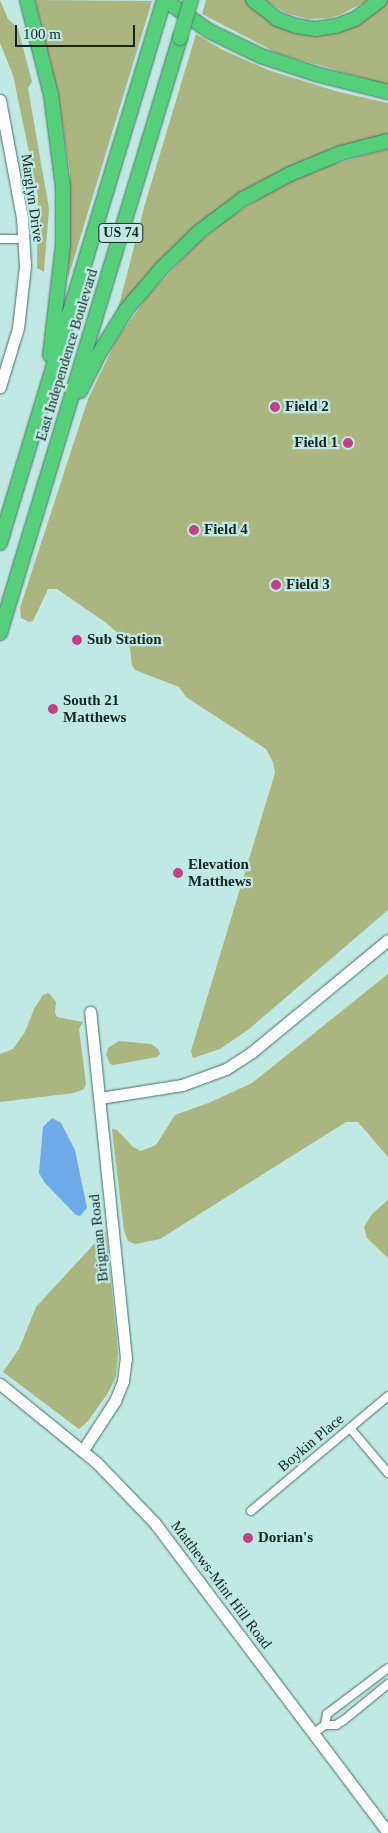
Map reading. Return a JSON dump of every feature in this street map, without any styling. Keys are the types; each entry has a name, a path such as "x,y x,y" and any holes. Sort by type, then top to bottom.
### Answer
{"highway":[{"path":"27,0 51,95 63,187 60,271 44,395"},
{"path":"165,0 209,31 261,56 316,74 388,92"},
{"name":"East Independence Boulevard","path":"0,543 165,0"},
{"name":"East Independence Boulevard","path":"0,633 191,0"},
{"path":"253,0 268,14 286,23 316,29 336,26 355,19 380,0"},
{"path":"62,428 97,357 126,310 162,268 200,231 243,200 290,174 341,153 388,141"}],"street":[{"name":"Marglyn Drive","path":"0,100 18,189 25,266 22,300 14,343 0,387"},
{"path":"0,239 24,239"},
{"path":"100,1098 182,1085 226,1069 252,1052 388,940"},
{"name":"Brigman Road","path":"83,1450 115,1401 123,1382 126,1358 90,1012"},
{"name":"Matthews-Mint Hill Road","path":"0,1384 83,1450 122,1486 159,1528 388,1832"},
{"name":"Boykin Place","path":"251,1511 388,1396"},
{"path":"350,1428 388,1473"},
{"path":"325,1725 327,1714 388,1668"},
{"path":"314,1733 325,1725 336,1725 344,1720 388,1684"}],"green space":[{"path":"0,0 8,19 18,28 32,82 28,88 49,209 44,272 37,268 38,196 13,75 0,43"},
{"path":"35,0 152,1 68,278 70,172 58,93"},
{"path":"206,0 250,0 320,30 388,0 388,85 277,53 202,14"},
{"path":"265,0 368,0 340,15 329,18 308,19 286,13"},
{"path":"196,34 221,49 268,70 339,92 388,103 388,136 326,152 258,183 117,313 145,204"},
{"path":"388,149 388,910 249,1029 220,1049 193,1058 191,1051 275,773 273,762 266,749 186,697 179,687 135,670 132,665 130,648 125,639 105,622 57,589 48,589 33,621 29,622 21,618 20,608 88,399 116,341 147,297 198,243 225,221 271,191 320,168"},
{"path":"388,974 388,1157 358,1122 346,1122 160,1239 135,1244 128,1241 124,1231 112,1129 117,1130 133,1147 141,1151 156,1145 175,1115 211,1102 252,1083"},
{"path":"49,993 56,1002 55,1012 57,1017 83,1022 79,1029 86,1084 84,1089 74,1093 0,1102 0,1054 13,1049 25,1032 34,1009 43,995"},
{"path":"119,1041 151,1044 158,1049 160,1054 157,1057 110,1064 106,1055 108,1048"},
{"path":"388,1200 388,1258 367,1238 364,1227 372,1214"},
{"path":"106,1231 118,1353 116,1376 108,1393 88,1421 79,1429 3,1372 19,1349 36,1307"}],"water":[{"path":"52,1118 61,1123 75,1150 87,1208 80,1216 76,1215 45,1183 39,1173 43,1127"}],"place":[{"name":"Field 2","path":"275,407"},
{"name":"Field 1","path":"348,443"},
{"name":"Field 4","path":"194,530"},
{"name":"Field 3","path":"276,585"},
{"name":"Sub Station","path":"77,640"},
{"name":"South 21 Matthews","path":"53,709"},
{"name":"Elevation Matthews","path":"178,873"},
{"name":"Dorian's","path":"248,1538"}]}
